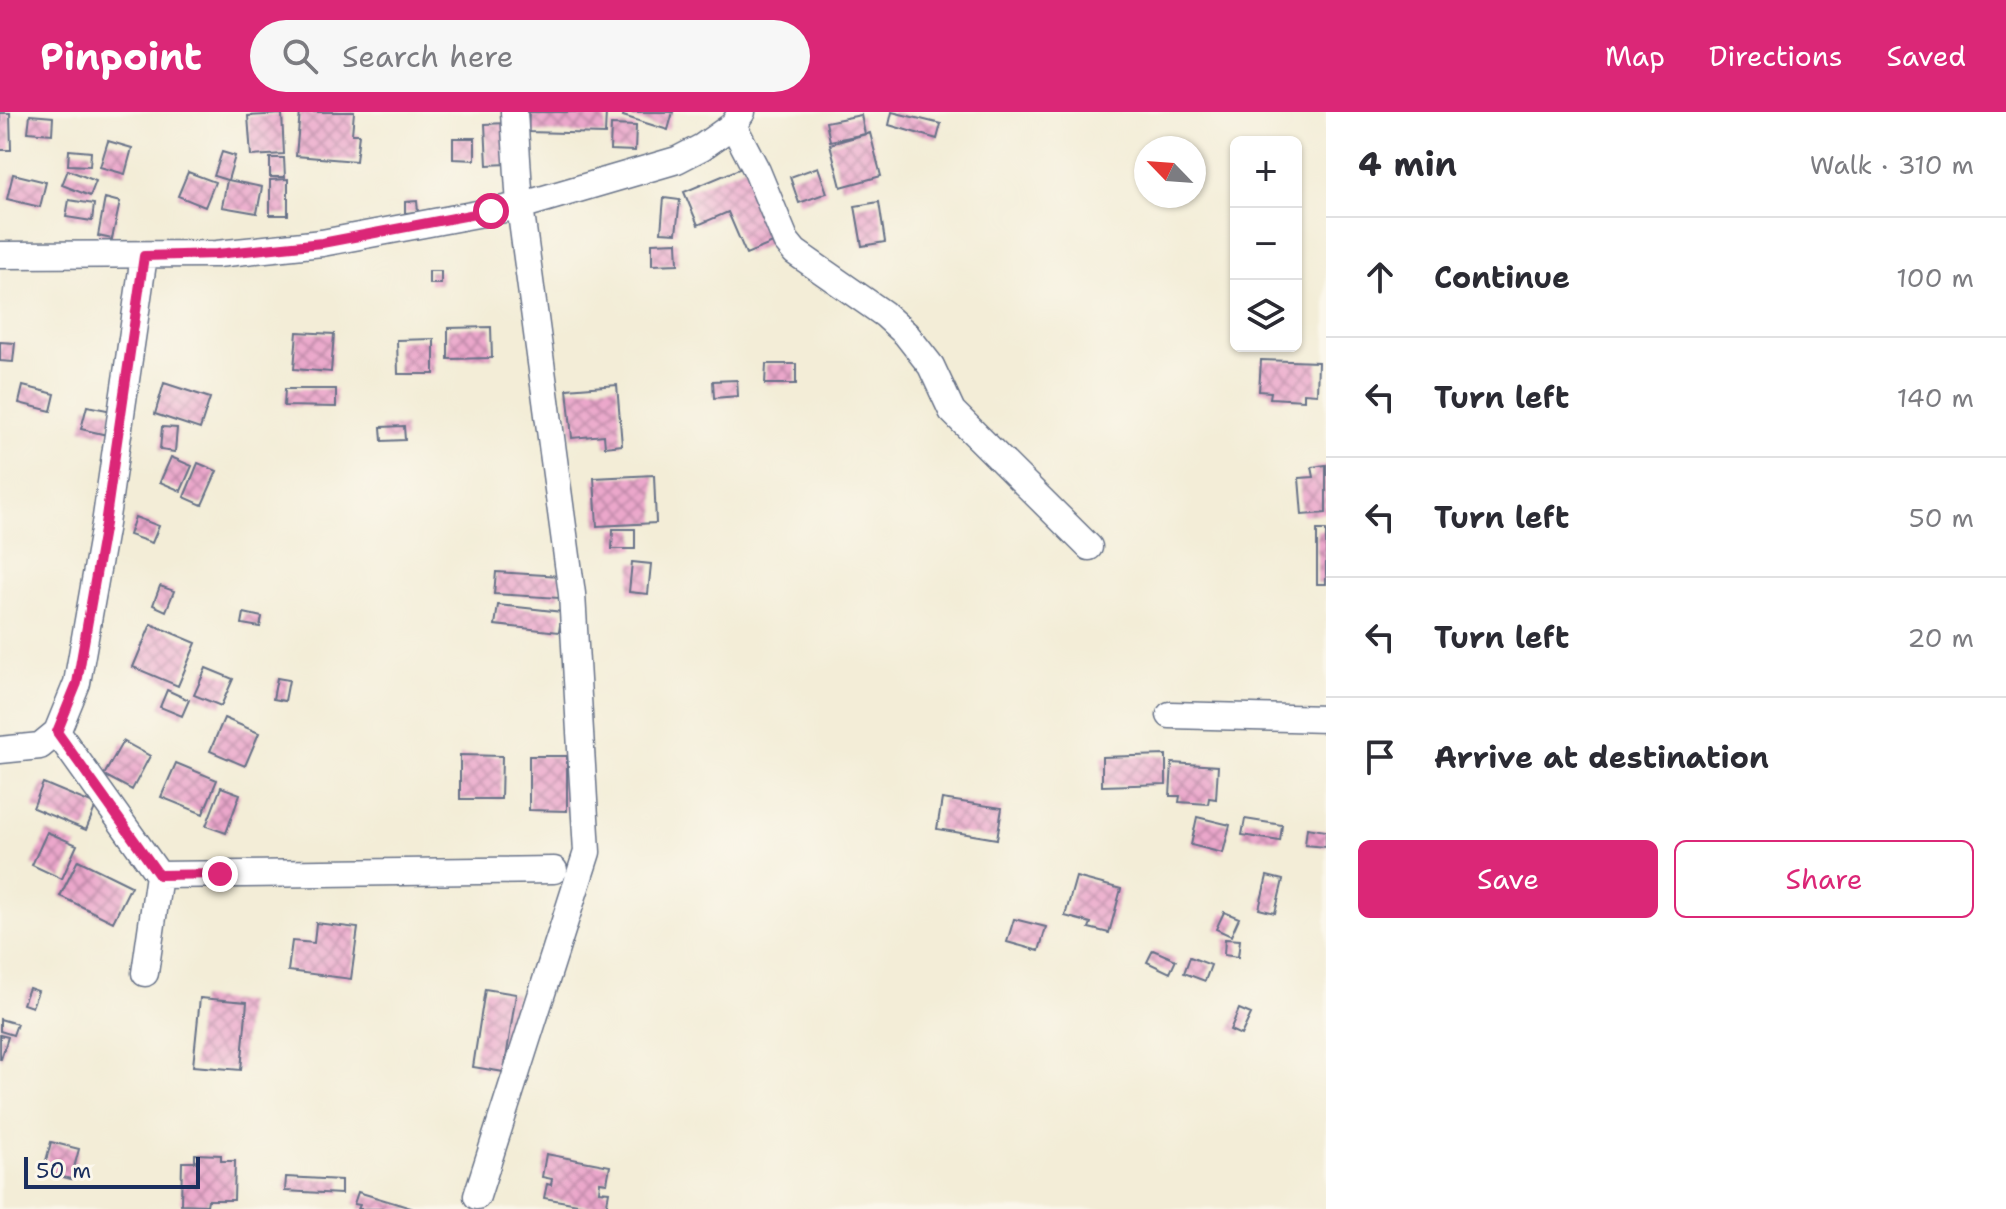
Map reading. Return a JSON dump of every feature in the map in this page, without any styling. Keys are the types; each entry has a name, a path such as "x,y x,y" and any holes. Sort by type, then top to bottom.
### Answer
{"street":[{"path":"477,1196 587,852 572,594 520,206 514,112"},
{"path":"0,255 217,254 322,243 520,206 677,160 702,147 737,118 786,241 795,252 884,314 906,334 931,366 952,411 1089,547"},
{"path":"0,750 40,746 57,732 77,683 105,524 144,256"},
{"path":"1170,715 1326,719"},
{"path":"57,732 159,875 145,973"},
{"path":"159,875 554,870"}],"building":[{"path":"300,112 354,112 352,134 359,134 356,161 296,156"},
{"path":"529,112 606,112 605,134 528,132"},
{"path":"624,112 673,112 668,130 623,116"},
{"path":"892,112 941,124 937,139 889,125"},
{"path":"0,113 10,113 11,150 0,150"},
{"path":"282,114 284,154 251,156 248,116"},
{"path":"30,115 53,117 52,134 28,132"},
{"path":"861,115 865,134 830,141 826,122"},
{"path":"506,123 508,164 487,165 485,124"},
{"path":"611,125 636,126 635,151 610,150"},
{"path":"870,133 881,176 841,187 830,144"},
{"path":"453,138 475,138 475,160 453,159"},
{"path":"108,141 132,148 125,174 100,167"},
{"path":"69,150 91,152 90,166 68,165"},
{"path":"222,152 235,156 228,180 262,187 257,213 222,207 227,180 214,176"},
{"path":"270,158 284,158 285,177 270,177"},
{"path":"746,166 778,241 746,254 728,212 698,225 684,192"},
{"path":"818,167 827,193 799,203 790,177"},
{"path":"68,170 96,181 90,196 62,185"},
{"path":"188,172 215,182 205,207 178,196"},
{"path":"13,174 46,182 40,207 7,199"},
{"path":"288,179 288,215 270,215 270,180"},
{"path":"105,198 120,202 112,239 98,236"},
{"path":"664,198 680,200 676,233 661,232"},
{"path":"69,200 94,204 92,221 66,217"},
{"path":"417,201 418,212 405,213 405,202"},
{"path":"879,202 885,242 862,246 855,206"},
{"path":"677,242 678,264 652,265 652,243"},
{"path":"429,271 441,271 441,284 429,284"},
{"path":"491,327 492,358 448,359 448,328"},
{"path":"297,332 334,334 331,372 294,369"},
{"path":"434,339 434,374 398,374 397,340"},
{"path":"0,342 15,343 13,362 0,361"},
{"path":"1261,360 1318,362 1317,394 1304,393 1304,400 1270,398 1271,392 1259,391"},
{"path":"766,364 796,364 796,384 765,384"},
{"path":"737,380 738,396 714,398 713,381"},
{"path":"164,383 210,398 200,429 155,414"},
{"path":"617,385 622,445 605,447 604,435 572,438 567,389"},
{"path":"23,386 55,394 51,411 19,403"},
{"path":"285,389 336,389 336,407 284,406"},
{"path":"87,406 112,411 107,435 81,429"},
{"path":"404,426 405,440 382,441 381,427"},
{"path":"162,427 177,428 175,452 160,450"},
{"path":"171,457 192,466 181,491 160,482"},
{"path":"198,463 217,471 202,505 184,497"},
{"path":"1326,465 1326,513 1302,515 1299,478 1314,477 1312,467"},
{"path":"654,475 656,523 597,526 594,478"},
{"path":"135,517 159,526 152,543 129,535"},
{"path":"613,529 635,529 635,549 612,549"},
{"path":"1317,530 1326,530 1326,584 1317,584"},
{"path":"632,562 651,564 648,594 629,592"},
{"path":"496,572 561,576 559,598 494,594"},
{"path":"160,586 174,591 166,611 153,605"},
{"path":"498,605 562,612 559,632 495,625"},
{"path":"244,613 262,617 260,627 242,624"},
{"path":"151,624 196,643 178,686 133,667"},
{"path":"206,668 233,679 221,706 194,695"},
{"path":"277,678 289,680 285,701 273,699"},
{"path":"167,690 189,700 182,716 160,707"},
{"path":"224,718 259,733 245,766 210,751"},
{"path":"123,741 150,756 132,790 104,775"},
{"path":"460,755 502,756 501,799 460,799"},
{"path":"1166,755 1166,784 1102,786 1102,757"},
{"path":"529,756 567,756 567,811 529,810"},
{"path":"176,763 217,780 203,814 161,797"},
{"path":"1172,763 1218,766 1216,799 1209,798 1208,804 1179,802 1180,796 1170,796"},
{"path":"43,783 96,805 86,830 33,808"},
{"path":"221,787 240,794 226,833 206,826"},
{"path":"942,799 1002,808 997,839 937,829"},
{"path":"1197,817 1230,825 1223,853 1191,845"},
{"path":"1245,819 1282,825 1280,841 1242,835"},
{"path":"1307,828 1326,831 1326,847 1305,845"},
{"path":"47,832 77,845 62,879 32,865"},
{"path":"78,860 131,886 113,922 60,896"},
{"path":"1267,876 1283,880 1275,913 1259,909"},
{"path":"1076,877 1121,889 1109,933 1089,928 1091,923 1065,916"},
{"path":"1224,912 1239,918 1231,936 1216,929"},
{"path":"1014,919 1046,927 1039,951 1007,942"},
{"path":"316,923 358,928 351,979 288,971 292,941 314,943"},
{"path":"1225,939 1240,940 1238,957 1224,955"},
{"path":"1153,950 1176,960 1170,973 1147,962"},
{"path":"1190,957 1211,965 1205,981 1184,973"},
{"path":"29,988 38,991 32,1007 23,1004"},
{"path":"485,989 516,994 504,1072 473,1067"},
{"path":"200,998 247,1002 241,1070 193,1066"},
{"path":"1239,1009 1251,1014 1241,1035 1230,1030"},
{"path":"0,1019 17,1024 13,1035 0,1031"},
{"path":"0,1035 8,1037 1,1059 0,1059"},
{"path":"51,1142 79,1149 71,1179 43,1172"},
{"path":"195,1154 221,1155 221,1161 235,1161 234,1200 208,1200 207,1205 181,1204 182,1162 195,1162"},
{"path":"546,1154 610,1166 607,1183 600,1182 599,1191 609,1192 606,1209 544,1198 547,1184 551,1185 552,1179 542,1177"},
{"path":"286,1177 341,1180 341,1194 285,1191"},
{"path":"358,1192 411,1208 358,1209 360,1205 354,1204"}],"route":[{"path":"220,874 159,875 57,732 77,683 105,524 144,256 217,254 322,243 491,211"}]}
